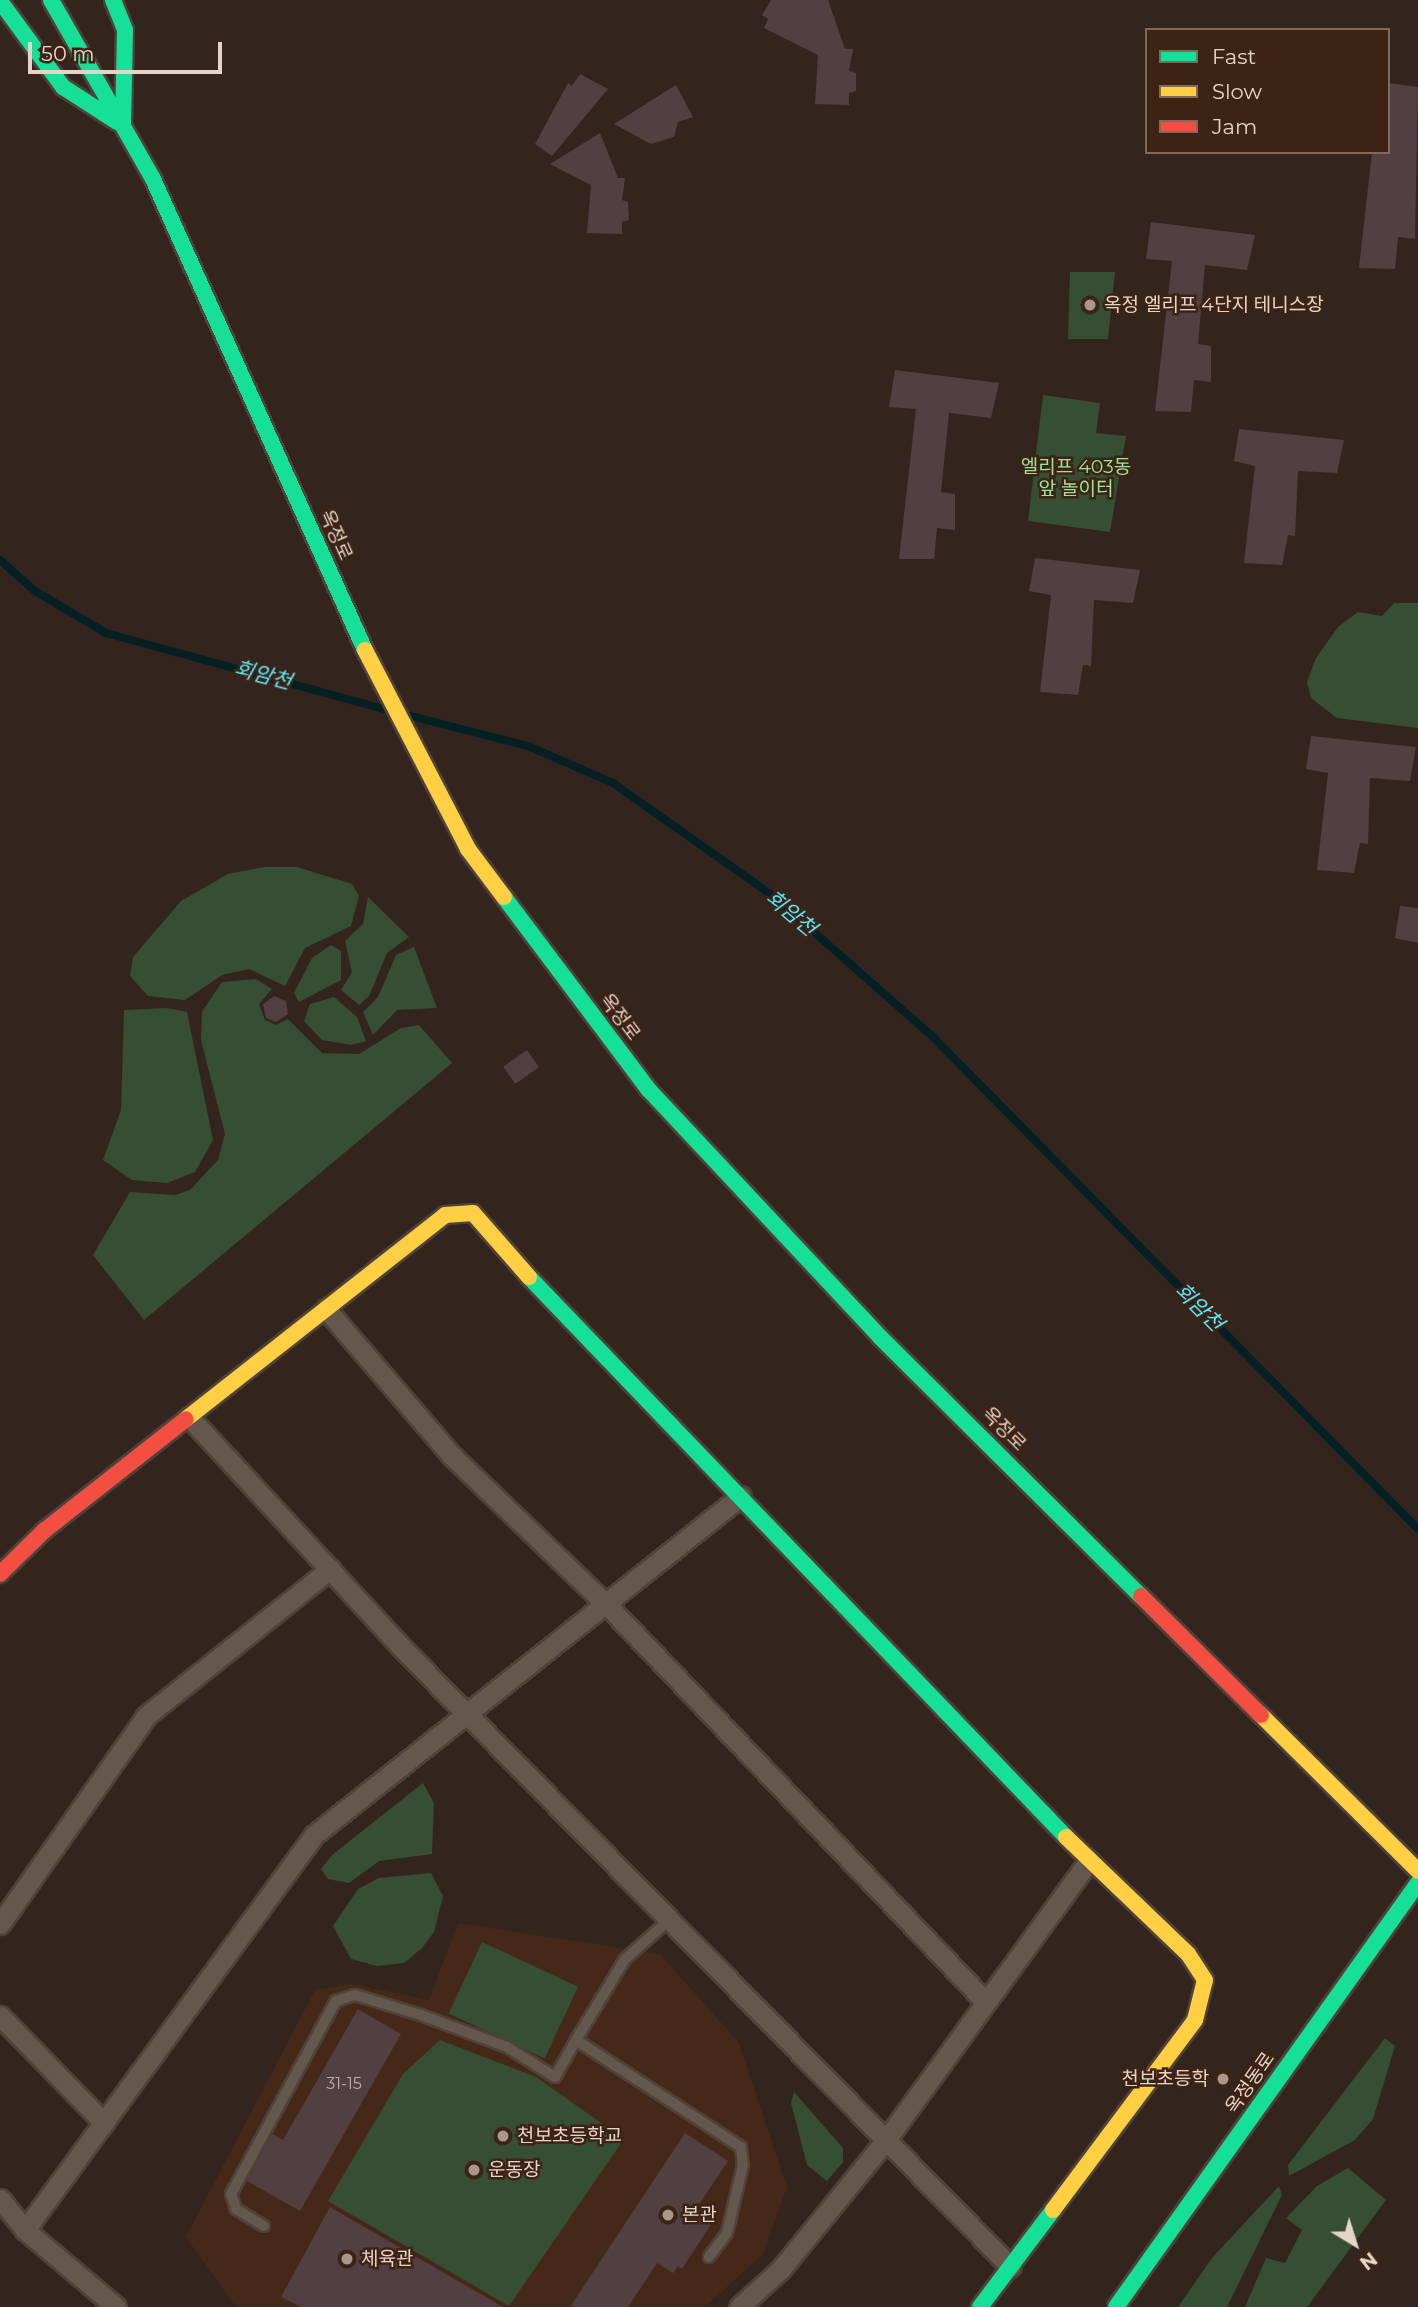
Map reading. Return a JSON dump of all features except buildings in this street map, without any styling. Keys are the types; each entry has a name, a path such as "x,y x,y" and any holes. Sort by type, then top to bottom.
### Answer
{"main road":[{"name":"옥정로","path":"51,0 153,179 396,718 468,849 668,1110 880,1337 1418,1871"},
{"path":"113,0 125,30 122,125"},
{"path":"0,1 63,87 122,125"},
{"path":"0,1574 45,1530 445,1215 459,1210 473,1213 1089,1861 1188,1954 1205,1980 1195,2020 979,2307"},
{"name":"옥정동로","path":"1115,2307 1418,1883"}],"street":[{"path":"326,1309 452,1456 607,1605 984,2000"},
{"path":"189,1417 468,1716 1011,2267"},
{"path":"25,2230 314,1835 468,1716 741,1496"},
{"path":"0,1924 163,1698 330,1569"},
{"path":"739,2307 787,2263 886,2140 984,2000 1089,1861"},
{"path":"0,2017 104,2123"},
{"path":"0,2199 25,2230 116,2307"}],"lane":[{"path":"264,2226 236,2209 231,2194 336,2001 355,1995 421,2015 507,2047 555,2077 625,1959 669,1920"},
{"path":"576,2040 741,2147 744,2165 727,2233 709,2257"}],"shaded area":[{"name":"천보초등학교","path":"458,1923 660,1954 739,2043 787,2187 763,2254 705,2307 236,2307 186,2237 315,1990 352,1984 429,2000"}],"green space":[{"name":"옥정 엘리프 4단지 테니스장","path":"1070,272 1115,272 1108,339 1068,339"},
{"name":"엘리프 403동 앞 놀이터","path":"1043,395 1100,403 1096,433 1126,436 1110,532 1028,521"},
{"path":"1394,603 1418,603 1418,728 1337,718 1311,698 1307,682 1316,658 1338,627 1358,612 1382,616"},
{"path":"264,867 297,867 352,884 359,896 351,926 305,948 285,986 249,969 222,975 185,1000 148,996 130,976 133,957 181,901 228,874"},
{"path":"368,897 409,937 387,953 369,996 359,1005 341,990 352,972 345,941 363,924"},
{"path":"331,945 341,951 341,980 299,1002 294,993 312,958"},
{"path":"414,947 437,1008 397,1010 373,1035 363,1012 378,997 396,955"},
{"path":"256,979 272,989 259,1004 265,1020 276,1025 288,1019 322,1053 359,1054 401,1028 419,1025 452,1063 144,1320 93,1255 130,1192 175,1195 190,1190 218,1160 225,1134 201,1040 202,1012 222,982"},
{"path":"334,997 357,1017 366,1041 351,1045 322,1040 304,1021 310,1004"},
{"path":"167,1008 187,1012 213,1140 195,1172 167,1183 132,1180 103,1160 121,1110 124,1010"},
{"path":"423,1783 434,1803 432,1854 379,1861 349,1883 328,1879 321,1869 332,1855"},
{"path":"431,1873 443,1896 434,1932 422,1948 404,1963 377,1966 351,1959 333,1926 358,1889 379,1878"},
{"path":"482,1942 578,1987 545,2058 449,2014"},
{"path":"1385,2038 1395,2046 1373,2119 1355,2140 1289,2176 1288,2165"},
{"name":"운동장","path":"440,2040 536,2077 624,2139 509,2306 328,2201 403,2074"},
{"path":"794,2092 843,2148 843,2162 827,2181 807,2165 791,2103"},
{"path":"1348,2168 1386,2200 1307,2307 1245,2307 1266,2258 1285,2263 1302,2230 1286,2218 1317,2186"},
{"path":"1279,2186 1282,2195 1227,2307 1178,2307 1212,2258"}],"waterway":[{"name":"회암천","path":"0,560 35,591 106,633 384,709"},
{"name":"회암천","path":"403,714 528,746 613,783 772,895 934,1038 1418,1529"}],"traffic: fast":[{"path":"51,0 153,179 365,650"},
{"path":"113,0 125,30 123,123"},
{"path":"0,1 63,87 117,122"},
{"path":"504,897 649,1090 880,1337 1141,1596"},
{"path":"529,1277 1066,1837"},
{"path":"1116,2307 1418,1883"},
{"path":"980,2307 1053,2210"}],"traffic: slow":[{"path":"365,650 468,849 504,897"},
{"path":"186,1419 445,1215 473,1213 529,1277"},
{"path":"1261,1715 1418,1871"},
{"path":"1053,2210 1195,2020 1205,1980 1188,1954 1066,1837"}],"traffic: jam":[{"path":"0,1574 45,1530 186,1419"},
{"path":"1141,1596 1261,1715"}],"place":[{"name":"옥정 엘리프 4단지 테니스장","path":"1090,305"},
{"name":"천보초등학","path":"1223,2079"},
{"name":"천보초등학교","path":"503,2136"},
{"name":"운동장","path":"474,2170"},
{"name":"본관","path":"668,2215"},
{"name":"체육관","path":"347,2259"}]}
